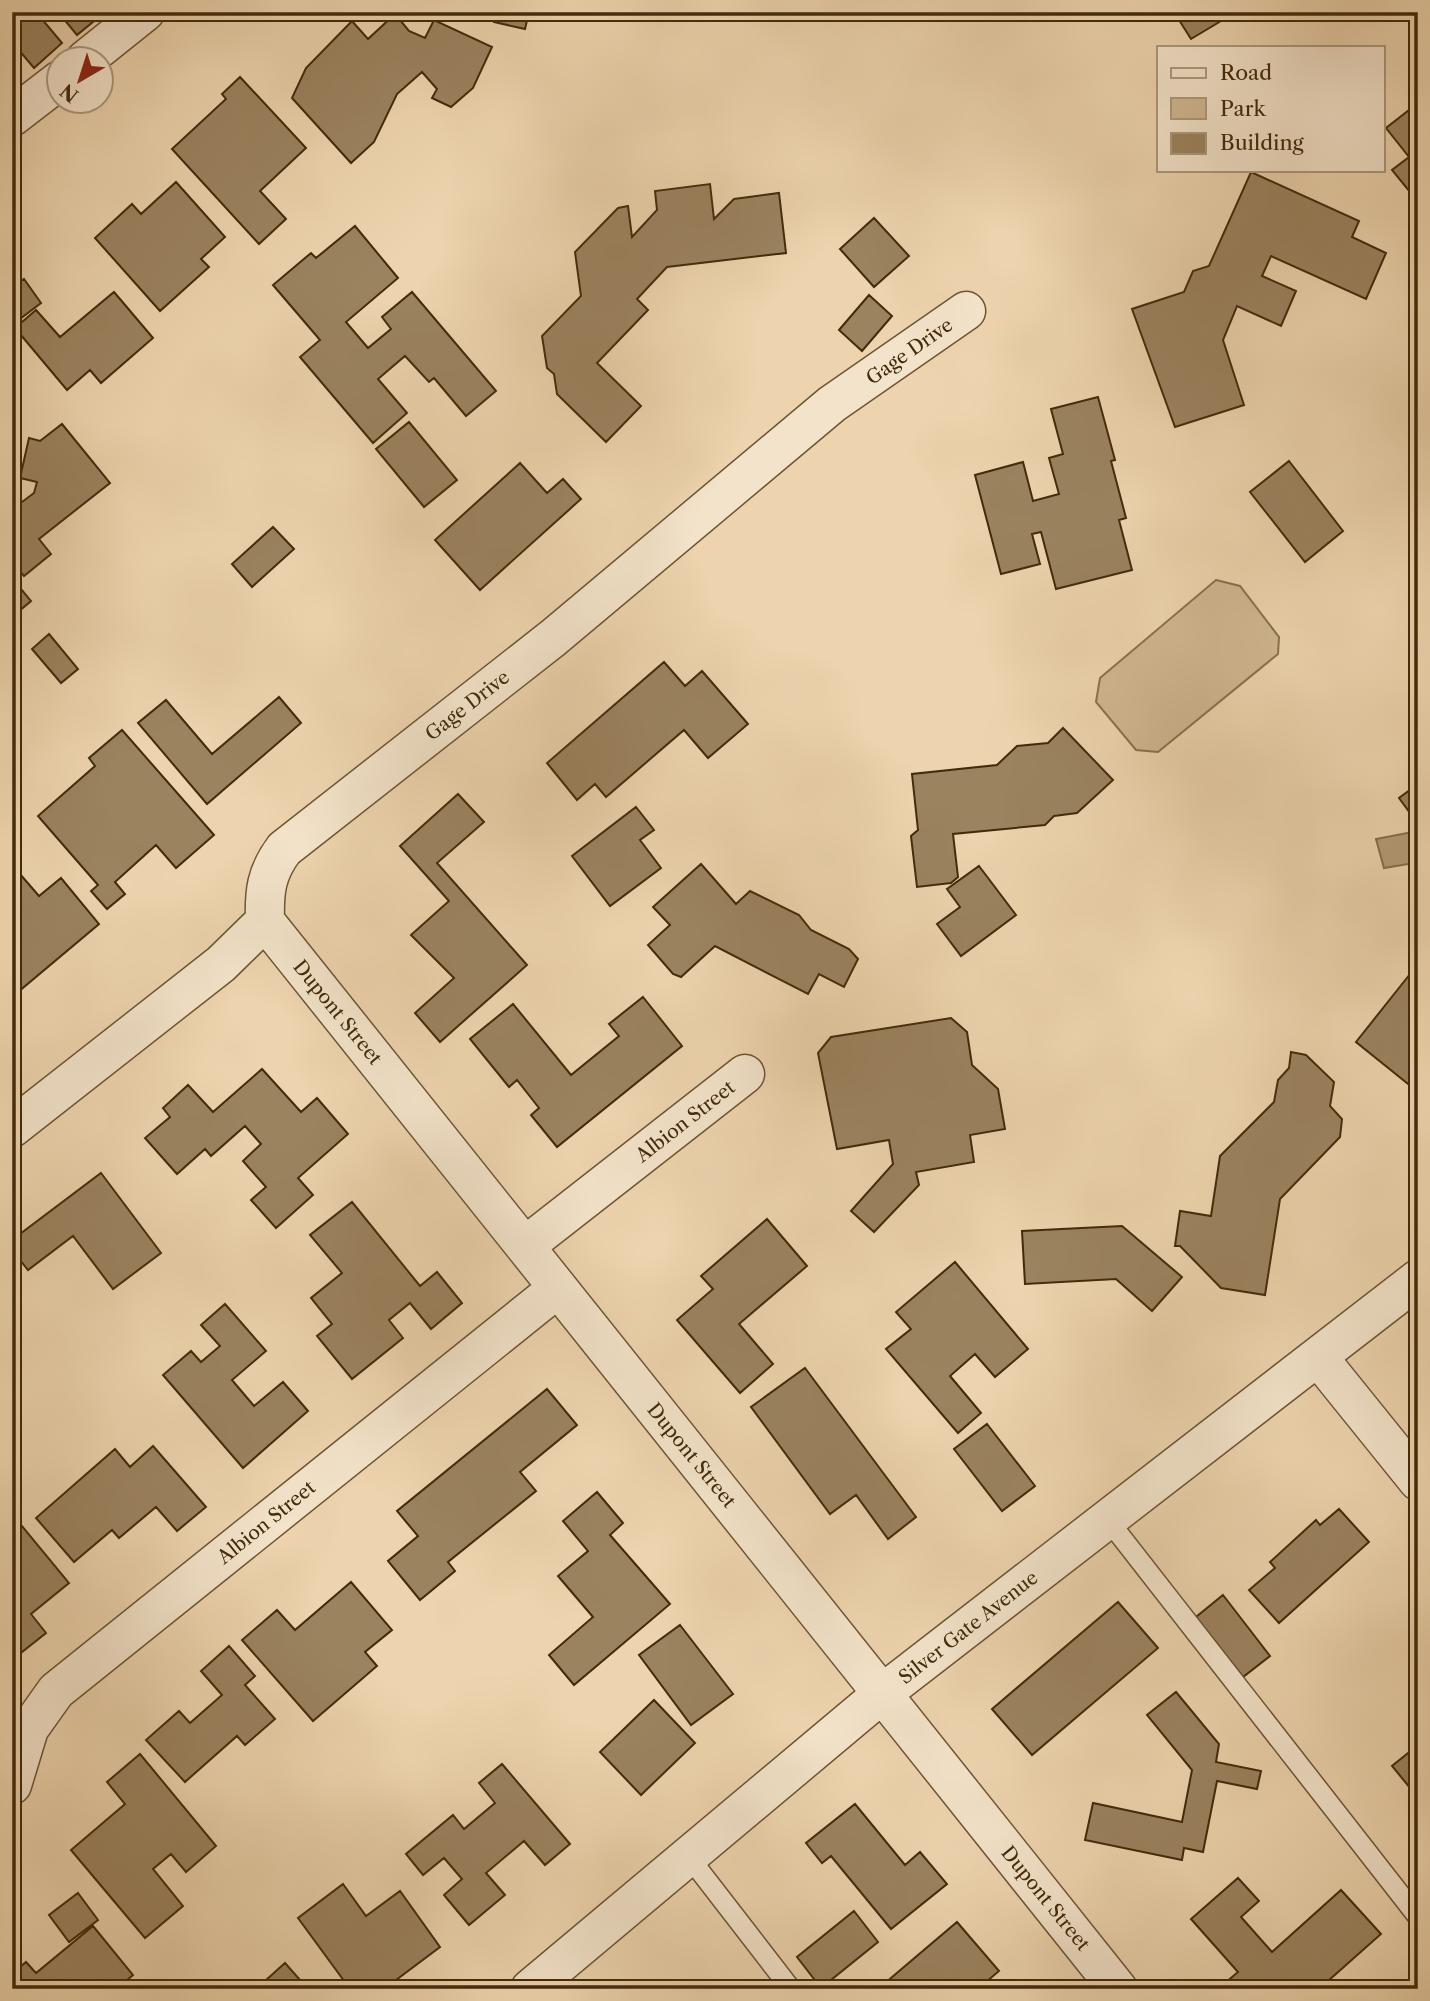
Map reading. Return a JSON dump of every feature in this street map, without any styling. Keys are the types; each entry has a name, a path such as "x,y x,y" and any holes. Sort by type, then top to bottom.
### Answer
{"street":[{"path":"102,46 145,12"},
{"path":"12,117 46,91"},
{"name":"Gage Drive","path":"265,921 263,890 273,863 284,849 553,638 832,404 967,311"},
{"path":"12,1128 220,964 265,921"},
{"name":"Dupont Street","path":"265,921 1118,1989"},
{"name":"Albion Street","path":"525,1246 745,1074"},
{"name":"Silver Gate Avenue","path":"530,1989 883,1693 1418,1279"},
{"name":"Albion Street","path":"12,1785 29,1729 55,1691 558,1288"},
{"path":"1318,1357 1418,1481"}],"lane":[{"path":"1108,1520 1418,1917"},
{"path":"689,1857 791,1989"}],"green space":[{"path":"1216,580 1240,586 1279,637 1278,654 1158,752 1136,750 1096,702 1100,678"}],"shaded area":[{"path":"1418,831 1418,871 1408,864 1384,868 1376,839"}],"building":[{"path":"15,12 36,12 62,43 59,46 46,46 46,57 34,68 12,42 12,15"},
{"path":"58,12 105,12 77,35"},
{"path":"496,12 529,12 525,29 494,22"},
{"path":"1174,12 1229,12 1231,15 1191,39"},
{"path":"395,14 409,31 425,38 434,20 492,47 473,88 451,107 432,98 437,89 422,72 397,94 374,142 351,163 292,98 306,68 352,21 368,39"},
{"path":"240,77 306,148 260,191 286,219 259,244 172,149 226,99 222,94"},
{"path":"1418,103 1418,202 1392,170 1409,157 1386,128"},
{"path":"1251,172 1359,221 1352,237 1386,253 1366,299 1271,256 1262,276 1296,291 1281,326 1237,306 1223,340 1244,405 1175,427 1132,309 1184,292 1193,271 1209,266"},
{"path":"176,182 225,237 201,259 209,267 160,311 95,238 132,204 141,214"},
{"path":"710,184 714,219 734,199 779,193 786,253 667,267 637,299 648,310 597,363 641,406 606,442 557,394 554,374 547,368 542,336 581,296 575,252 618,208 628,206 632,237 657,210 655,191"},
{"path":"874,218 909,256 874,287 840,249"},
{"path":"355,226 398,278 346,322 368,348 391,329 382,317 412,292 496,391 466,416 434,378 429,382 405,356 378,379 407,413 373,443 300,357 320,340 273,285 311,253 316,258"},
{"path":"24,279 41,303 12,325 12,288"},
{"path":"114,292 153,338 101,383 90,370 67,390 15,328 36,310 60,337"},
{"path":"869,295 892,316 862,351 839,330"},
{"path":"1098,397 1115,460 1111,461 1126,518 1119,520 1132,570 1056,589 1041,532 1032,534 1040,564 1001,574 975,475 1023,462 1033,501 1059,494 1049,458 1063,454 1051,409"},
{"path":"409,422 457,480 424,507 376,449"},
{"path":"62,424 110,483 39,539 51,554 24,576 12,561 12,498 18,505 34,493 37,482 20,478 29,438 40,441"},
{"path":"1289,461 1343,531 1305,562 1250,492"},
{"path":"520,463 547,493 563,479 581,499 480,590 435,540"},
{"path":"273,527 294,549 252,587 232,564"},
{"path":"12,578 31,601 12,617"},
{"path":"49,634 78,669 61,683 32,649"},
{"path":"664,662 685,686 702,671 748,724 708,758 684,730 606,797 595,784 577,800 547,763"},
{"path":"279,697 301,723 207,804 138,723 166,700 212,754"},
{"path":"1063,728 1113,780 1077,813 1054,816 1045,825 953,834 958,877 951,883 917,887 911,836 918,830 912,774 997,765 1017,746 1048,743"},
{"path":"122,730 214,835 176,868 156,845 115,882 125,894 107,909 91,891 98,885 38,816 95,766 89,758"},
{"path":"1418,784 1418,824 1399,798"},
{"path":"458,794 484,822 437,863 527,965 440,1042 415,1013 454,978 411,935 449,901 400,846"},
{"path":"636,807 654,830 640,840 661,868 610,906 572,856"},
{"path":"701,864 736,904 750,891 799,915 811,930 849,949 858,959 844,987 819,974 808,994 715,946 681,977 673,974 648,945 670,925 653,907"},
{"path":"13,866 39,896 61,878 99,924 18,992 12,985"},
{"path":"979,866 1016,915 961,956 937,924 960,907 947,889"},
{"path":"1418,964 1418,1092 1356,1042"},
{"path":"643,997 682,1046 557,1147 531,1115 539,1108 517,1080 509,1087 470,1039 513,1004 571,1075 619,1036 609,1024"},
{"path":"951,1018 967,1032 972,1065 998,1089 1005,1129 970,1135 974,1162 916,1172 919,1185 874,1232 851,1211 893,1164 889,1140 837,1149 818,1053 831,1037"},
{"path":"1291,1052 1306,1055 1334,1082 1330,1106 1342,1119 1340,1137 1280,1199 1265,1295 1221,1288 1180,1246 1175,1246 1180,1211 1211,1216 1220,1156 1274,1102 1278,1080 1289,1068"},
{"path":"262,1069 301,1112 317,1098 348,1134 298,1178 313,1195 276,1228 251,1200 266,1187 243,1161 261,1144 245,1126 211,1156 205,1149 177,1174 145,1138 170,1117 163,1108 188,1085 213,1112"},
{"path":"101,1173 161,1253 113,1289 73,1236 28,1270 12,1250 12,1240"},
{"path":"352,1202 420,1286 437,1272 462,1303 431,1329 410,1303 389,1320 403,1338 352,1379 317,1336 332,1324 311,1298 342,1273 310,1235"},
{"path":"767,1219 807,1266 739,1324 773,1364 740,1393 677,1320 713,1289 701,1276"},
{"path":"1122,1226 1182,1277 1152,1311 1116,1279 1025,1284 1022,1231"},
{"path":"955,1262 1028,1349 995,1377 975,1354 950,1376 981,1413 958,1433 886,1349 911,1329 896,1312"},
{"path":"225,1304 266,1351 232,1380 254,1406 283,1382 308,1411 243,1468 163,1375 191,1351 201,1362 220,1346 201,1325"},
{"path":"805,1368 916,1517 888,1539 856,1495 830,1514 751,1407"},
{"path":"547,1389 577,1425 520,1472 536,1491 448,1562 455,1571 420,1600 388,1561 418,1536 397,1511"},
{"path":"987,1424 1035,1486 1002,1511 954,1449"},
{"path":"153,1446 206,1507 177,1531 156,1507 119,1538 112,1530 74,1562 36,1518 115,1449 130,1467"},
{"path":"597,1492 623,1523 610,1535 670,1604 574,1685 549,1655 593,1617 558,1576 588,1551 563,1521"},
{"path":"1339,1509 1369,1542 1279,1623 1249,1590 1275,1568 1270,1562 1316,1520 1320,1525"},
{"path":"12,1514 69,1583 31,1614 46,1633 22,1652 12,1640"},
{"path":"351,1582 392,1630 365,1652 377,1666 313,1721 242,1640 277,1610 295,1630"},
{"path":"1223,1595 1270,1656 1243,1677 1196,1617"},
{"path":"1118,1602 1158,1648 1032,1755 992,1709"},
{"path":"680,1625 733,1694 691,1725 639,1655"},
{"path":"229,1646 255,1676 245,1685 275,1719 245,1745 237,1736 185,1782 146,1740 179,1711 190,1723 222,1695 201,1671"},
{"path":"1176,1692 1219,1744 1216,1762 1261,1771 1257,1789 1217,1781 1203,1852 1184,1848 1182,1860 1085,1840 1093,1803 1182,1822 1192,1770 1147,1715"},
{"path":"654,1700 695,1743 641,1795 600,1752"},
{"path":"1418,1745 1418,1783 1411,1789 1392,1766"},
{"path":"140,1754 216,1846 186,1872 171,1854 153,1869 183,1906 145,1938 71,1850 125,1804 107,1782"},
{"path":"502,1764 570,1844 545,1865 524,1841 486,1873 505,1895 469,1925 444,1895 462,1879 444,1858 423,1875 406,1854 453,1815 464,1829 495,1803 479,1783"},
{"path":"855,1804 905,1865 920,1852 947,1884 891,1929 831,1856 822,1863 806,1843"},
{"path":"1238,1878 1259,1901 1241,1917 1272,1952 1341,1890 1381,1934 1319,1989 1218,1989 1238,1972 1191,1919"},
{"path":"343,1884 366,1916 400,1891 440,1947 384,1989 350,1989 298,1918"},
{"path":"78,1893 98,1920 69,1942 49,1915"},
{"path":"854,1911 878,1942 821,1988 797,1957"},
{"path":"957,1922 999,1971 978,1989 878,1989"},
{"path":"93,1926 133,1975 116,1989 12,1989 12,1974 26,1962 36,1973"},
{"path":"285,1963 308,1989 256,1989"}]}
